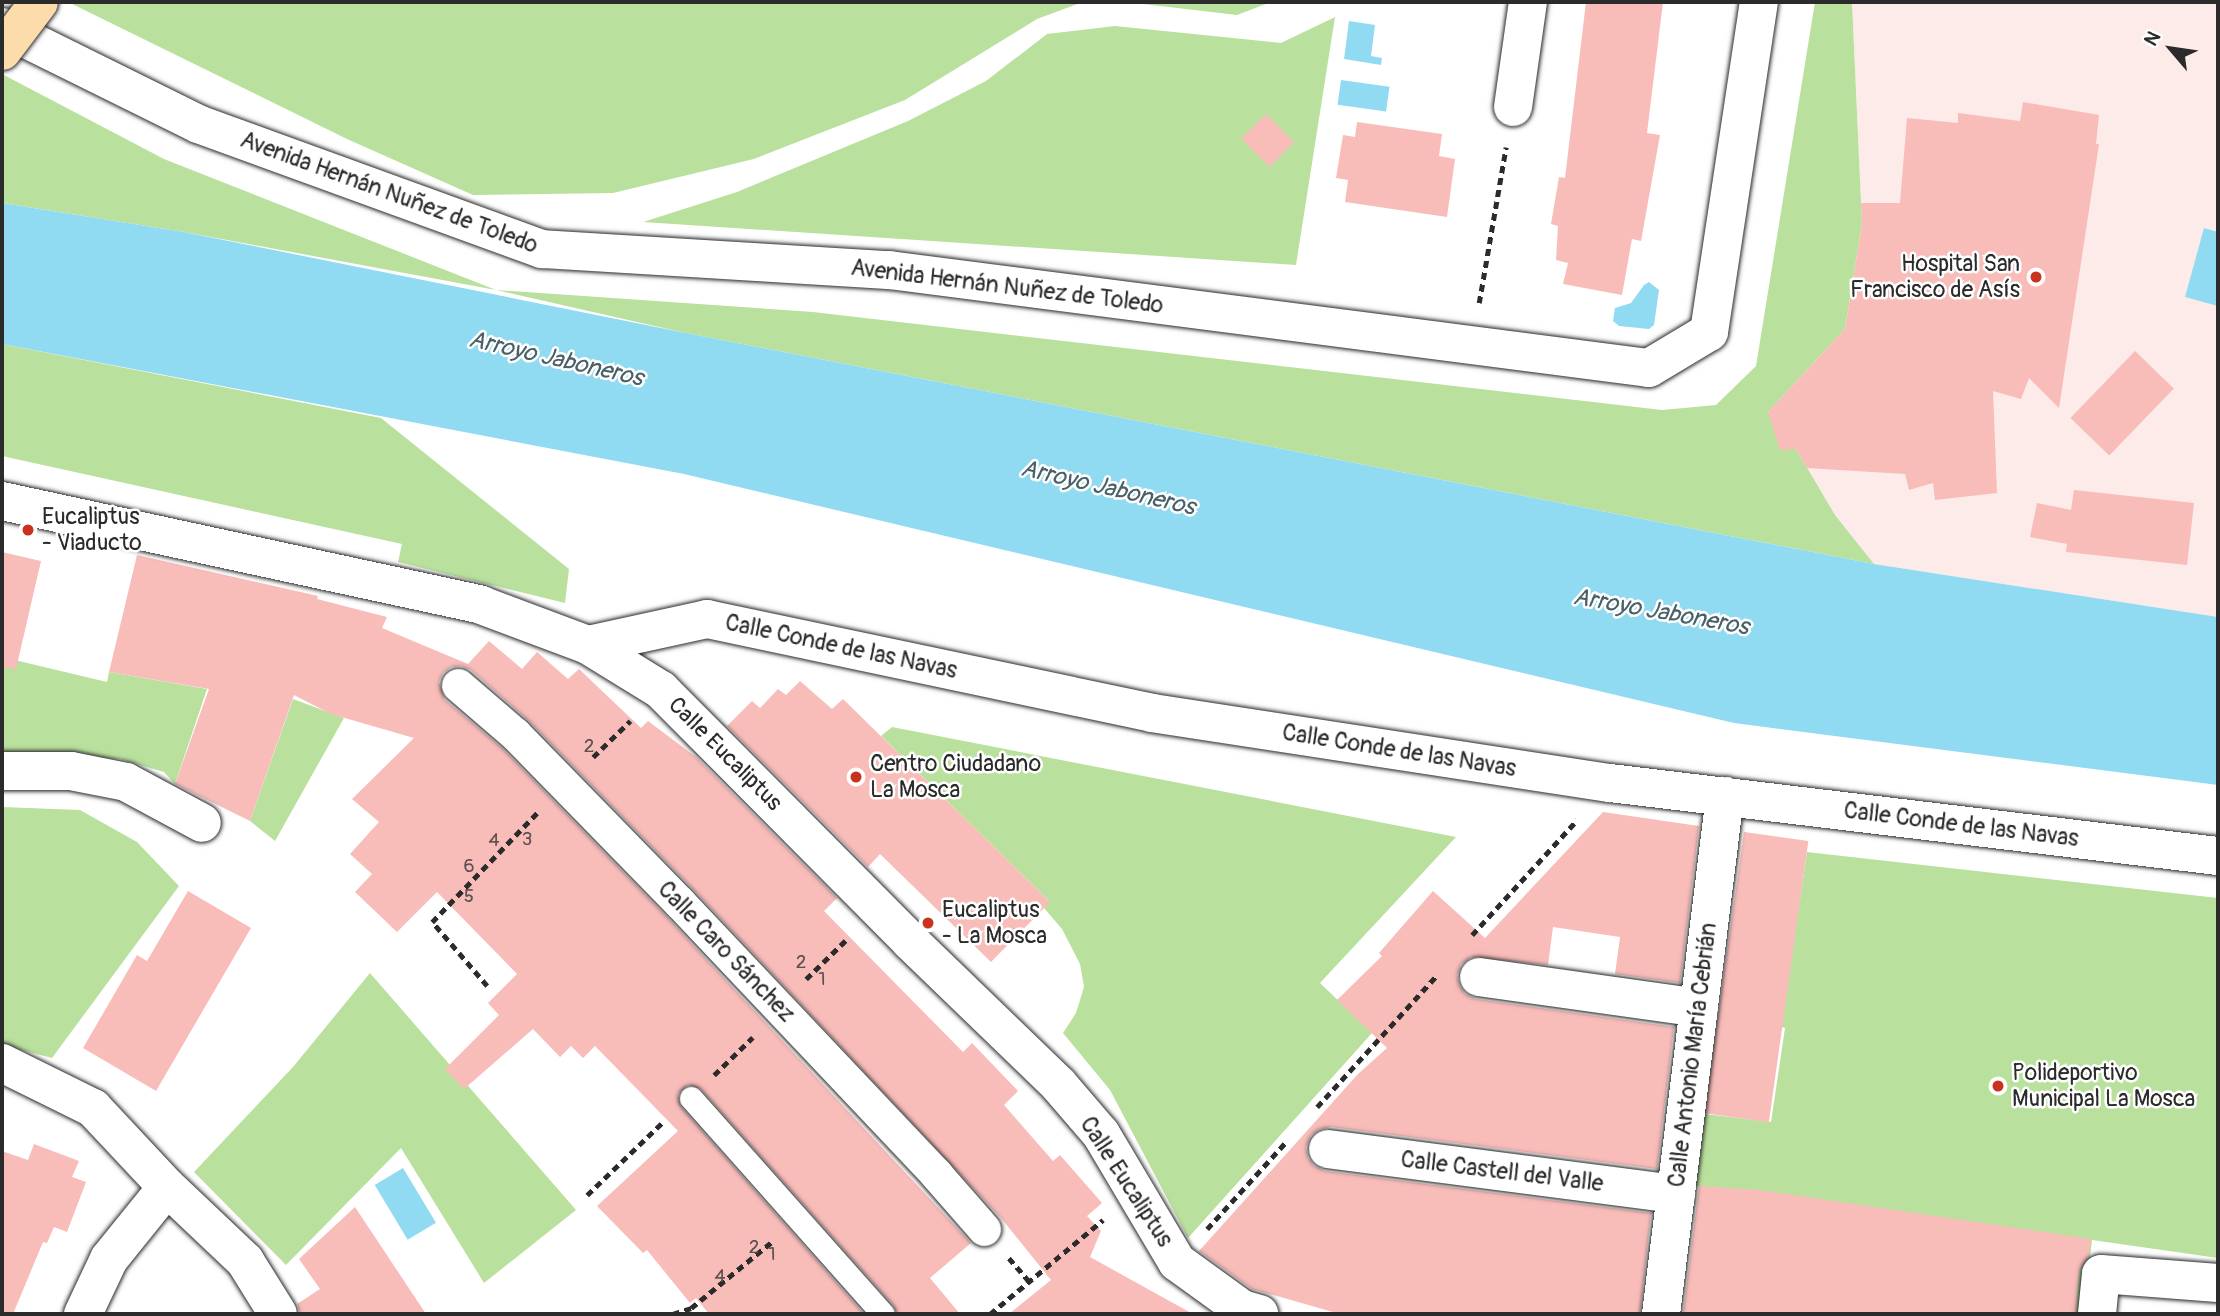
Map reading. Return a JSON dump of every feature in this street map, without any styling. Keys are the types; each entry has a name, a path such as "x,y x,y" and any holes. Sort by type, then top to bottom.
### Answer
{"highway":[{"path":"2,51 39,2"}],"street":[{"path":"1513,107 1528,2"},
{"name":"Avenida Hernán Nuñez de Toledo","path":"2,27 198,124 542,249 889,270 1649,369 1709,332 1759,2"},
{"name":"Calle Eucaliptus","path":"2,501 481,605 588,645 661,690 878,909 1058,1084 1101,1134 1177,1262 1241,1309 1259,1314"},
{"name":"Calle Conde de las Navas","path":"588,645 707,619 1152,713 1610,783 2218,856"},
{"name":"Calle Caro Sánchez","path":"458,685 515,734 780,1008 984,1230"},
{"path":"2,771 71,771 126,782 202,823"},
{"name":"Calle Antonio María Cebrián","path":"1661,1314 1725,796"},
{"path":"1462,963 1699,1009"},
{"path":"2,1063 93,1108 167,1187 245,1261 278,1314"},
{"name":"Calle Castell del Valle","path":"1328,1149 1676,1194"},
{"path":"83,1314 109,1259 167,1187"},
{"path":"2097,1314 2101,1274 2218,1283"}],"lane":[{"path":"691,1098 883,1314"}],"path":[{"path":"1481,292 1506,145"},
{"path":"487,986 432,922 633,718"},
{"path":"1315,1109 1462,963 1610,783"},
{"path":"796,988 878,909"},
{"path":"587,1195 763,1028"},
{"path":"1202,1234 1288,1139"},
{"path":"990,1314 1093,1229"},
{"path":"673,1314 691,1307 745,1265"}],"shaded area":[{"name":"Hospital San Francisco de Asís","path":"1852,2 2218,2 2218,617 1874,564 1835,515 1796,449 1768,412 1845,329 1862,224"}],"green space":[{"path":"68,2 1083,2 1037,19 905,100 754,159 613,193 473,195 347,139"},
{"path":"1126,2 1271,2 1237,15"},
{"path":"1815,2 1852,2 1862,224 1845,329 1768,412 1796,449 1835,515 1874,564 681,332 496,290 813,312 1662,410 1716,405 1756,366"},
{"path":"1335,17 1296,265 643,222 737,192 908,121 986,81 1047,34 1115,26 1281,43"},
{"path":"2,74 164,159 496,290 184,232 2,203"},
{"path":"2,344 381,418 569,569 565,603 398,562 402,544 2,456"},
{"path":"2,657 107,682 109,672 207,689 175,784 164,772 120,759 2,756"},
{"path":"293,699 344,718 275,841 250,821"},
{"path":"892,727 1456,837 1320,983 1372,1033 1188,1238 1110,1090 1063,1033 1076,1013 1084,987 1080,964 1062,929 1044,908 1049,901 881,736"},
{"path":"2,807 80,810 137,842 179,886 52,1058 2,1045"},
{"name":"Polideportivo Municipal La Mosca","path":"1807,852 2218,898 2218,1258 2092,1240 2084,1314 1749,1314 1764,1191 1695,1186 1705,1114 1771,1122 1785,1028 1781,1027"},
{"path":"370,973 576,1210 484,1283 401,1148 286,1265 194,1172 293,1067"}],"water":[{"path":"1349,21 1375,25 1371,56 1382,58 1381,65 1344,59"},
{"path":"1341,80 1390,87 1386,112 1338,105"},
{"name":"Arroyo Jaboneros","path":"2,203 184,232 681,332 1874,564 2218,617 2218,785 1734,723 684,474 2,344"},
{"path":"2204,228 2218,232 2218,306 2185,297"},
{"path":"1649,282 1659,290 1654,325 1649,329 1619,326 1613,321 1615,308 1631,303"},
{"path":"403,1168 436,1223 408,1240 375,1185"}],"building":[{"path":"1586,2 1663,2 1647,133 1660,135 1641,241 1632,239 1622,295 1563,284 1568,263 1556,260 1558,226 1551,224 1559,177 1565,178"},
{"path":"2023,102 2099,115 2096,144 2099,144 2059,408 2029,378 2021,399 1993,391 1997,493 1935,500 1933,483 1909,490 1905,474 1807,468 1796,449 1780,450 1768,412 1845,329 1862,224 1861,203 1900,203 1907,118 1958,123 1958,113 2020,121"},
{"path":"1266,114 1294,142 1270,167 1241,139"},
{"path":"1357,122 1442,134 1439,156 1455,159 1447,217 1345,202 1348,180 1336,178 1343,135 1355,137"},
{"path":"2135,351 2174,389 2109,455 2070,418"},
{"path":"2074,490 2194,503 2187,565 2066,552 2067,544 2030,537 2037,503 2071,510"},
{"path":"2,552 41,561 16,669 2,667"},
{"path":"137,555 318,596 317,599 387,617 382,628 468,664 489,641 522,669 537,652 568,679 579,669 641,728 648,721 696,757 837,898 824,911 963,1052 972,1043 1018,1091 1004,1105 1053,1161 1060,1155 1102,1203 1087,1216 1101,1231 1090,1257 1193,1314 1009,1314 1051,1280 1001,1218 693,889 529,721 471,670 461,666 451,667 443,673 439,682 445,700 502,748 665,915 971,1243 930,1278 960,1314 897,1314 893,1305 701,1089 688,1085 678,1094 681,1107 864,1314 709,1314 696,1298 690,1303 647,1250 643,1253 597,1206 678,1131 595,1046 583,1058 571,1046 560,1057 533,1029 464,1089 445,1069 499,1015 488,1003 517,974 437,892 397,932 355,892 372,874 350,854 379,822 352,799 414,738 331,714 294,695 250,821 175,784 209,689 109,672"},
{"path":"800,681 832,709 843,699 1050,902 991,962 880,854 868,867 727,726 752,701 760,708 778,689 786,695"},
{"path":"1603,812 1699,826 1680,983 1615,974 1620,937 1553,927 1548,965 1471,957 1461,964 1457,975 1465,994 1476,999 1674,1027 1657,1169 1331,1127 1320,1129 1311,1135 1306,1147 1308,1158 1314,1166 1325,1171 1651,1213 1640,1314 1340,1314 1252,1289 1199,1251 1358,1074 1387,1048 1337,1000 1382,956 1379,953 1433,891 1485,938"},
{"path":"1744,832 1808,841 1769,1122 1704,1113"},
{"path":"188,891 251,928 156,1091 83,1048 137,955 147,961"},
{"path":"34,1144 79,1161 72,1177 86,1182 67,1232 54,1227 47,1243 43,1242 13,1314 2,1314 2,1151 28,1160"},
{"path":"1699,1186 1759,1190 2091,1239 2089,1256 2079,1272 2076,1314 1683,1314"},
{"path":"355,1207 426,1314 300,1314 297,1304 320,1289 299,1259"}],"place":[{"name":"Hospital San Francisco de Asís","path":"2036,277"},
{"name":"Eucaliptus - Viaducto","path":"28,530"},
{"name":"Centro Ciudadano La Mosca","path":"856,777"},
{"name":"Eucaliptus - La Mosca","path":"928,923"},
{"name":"Polideportivo Municipal La Mosca","path":"1998,1086"}]}
